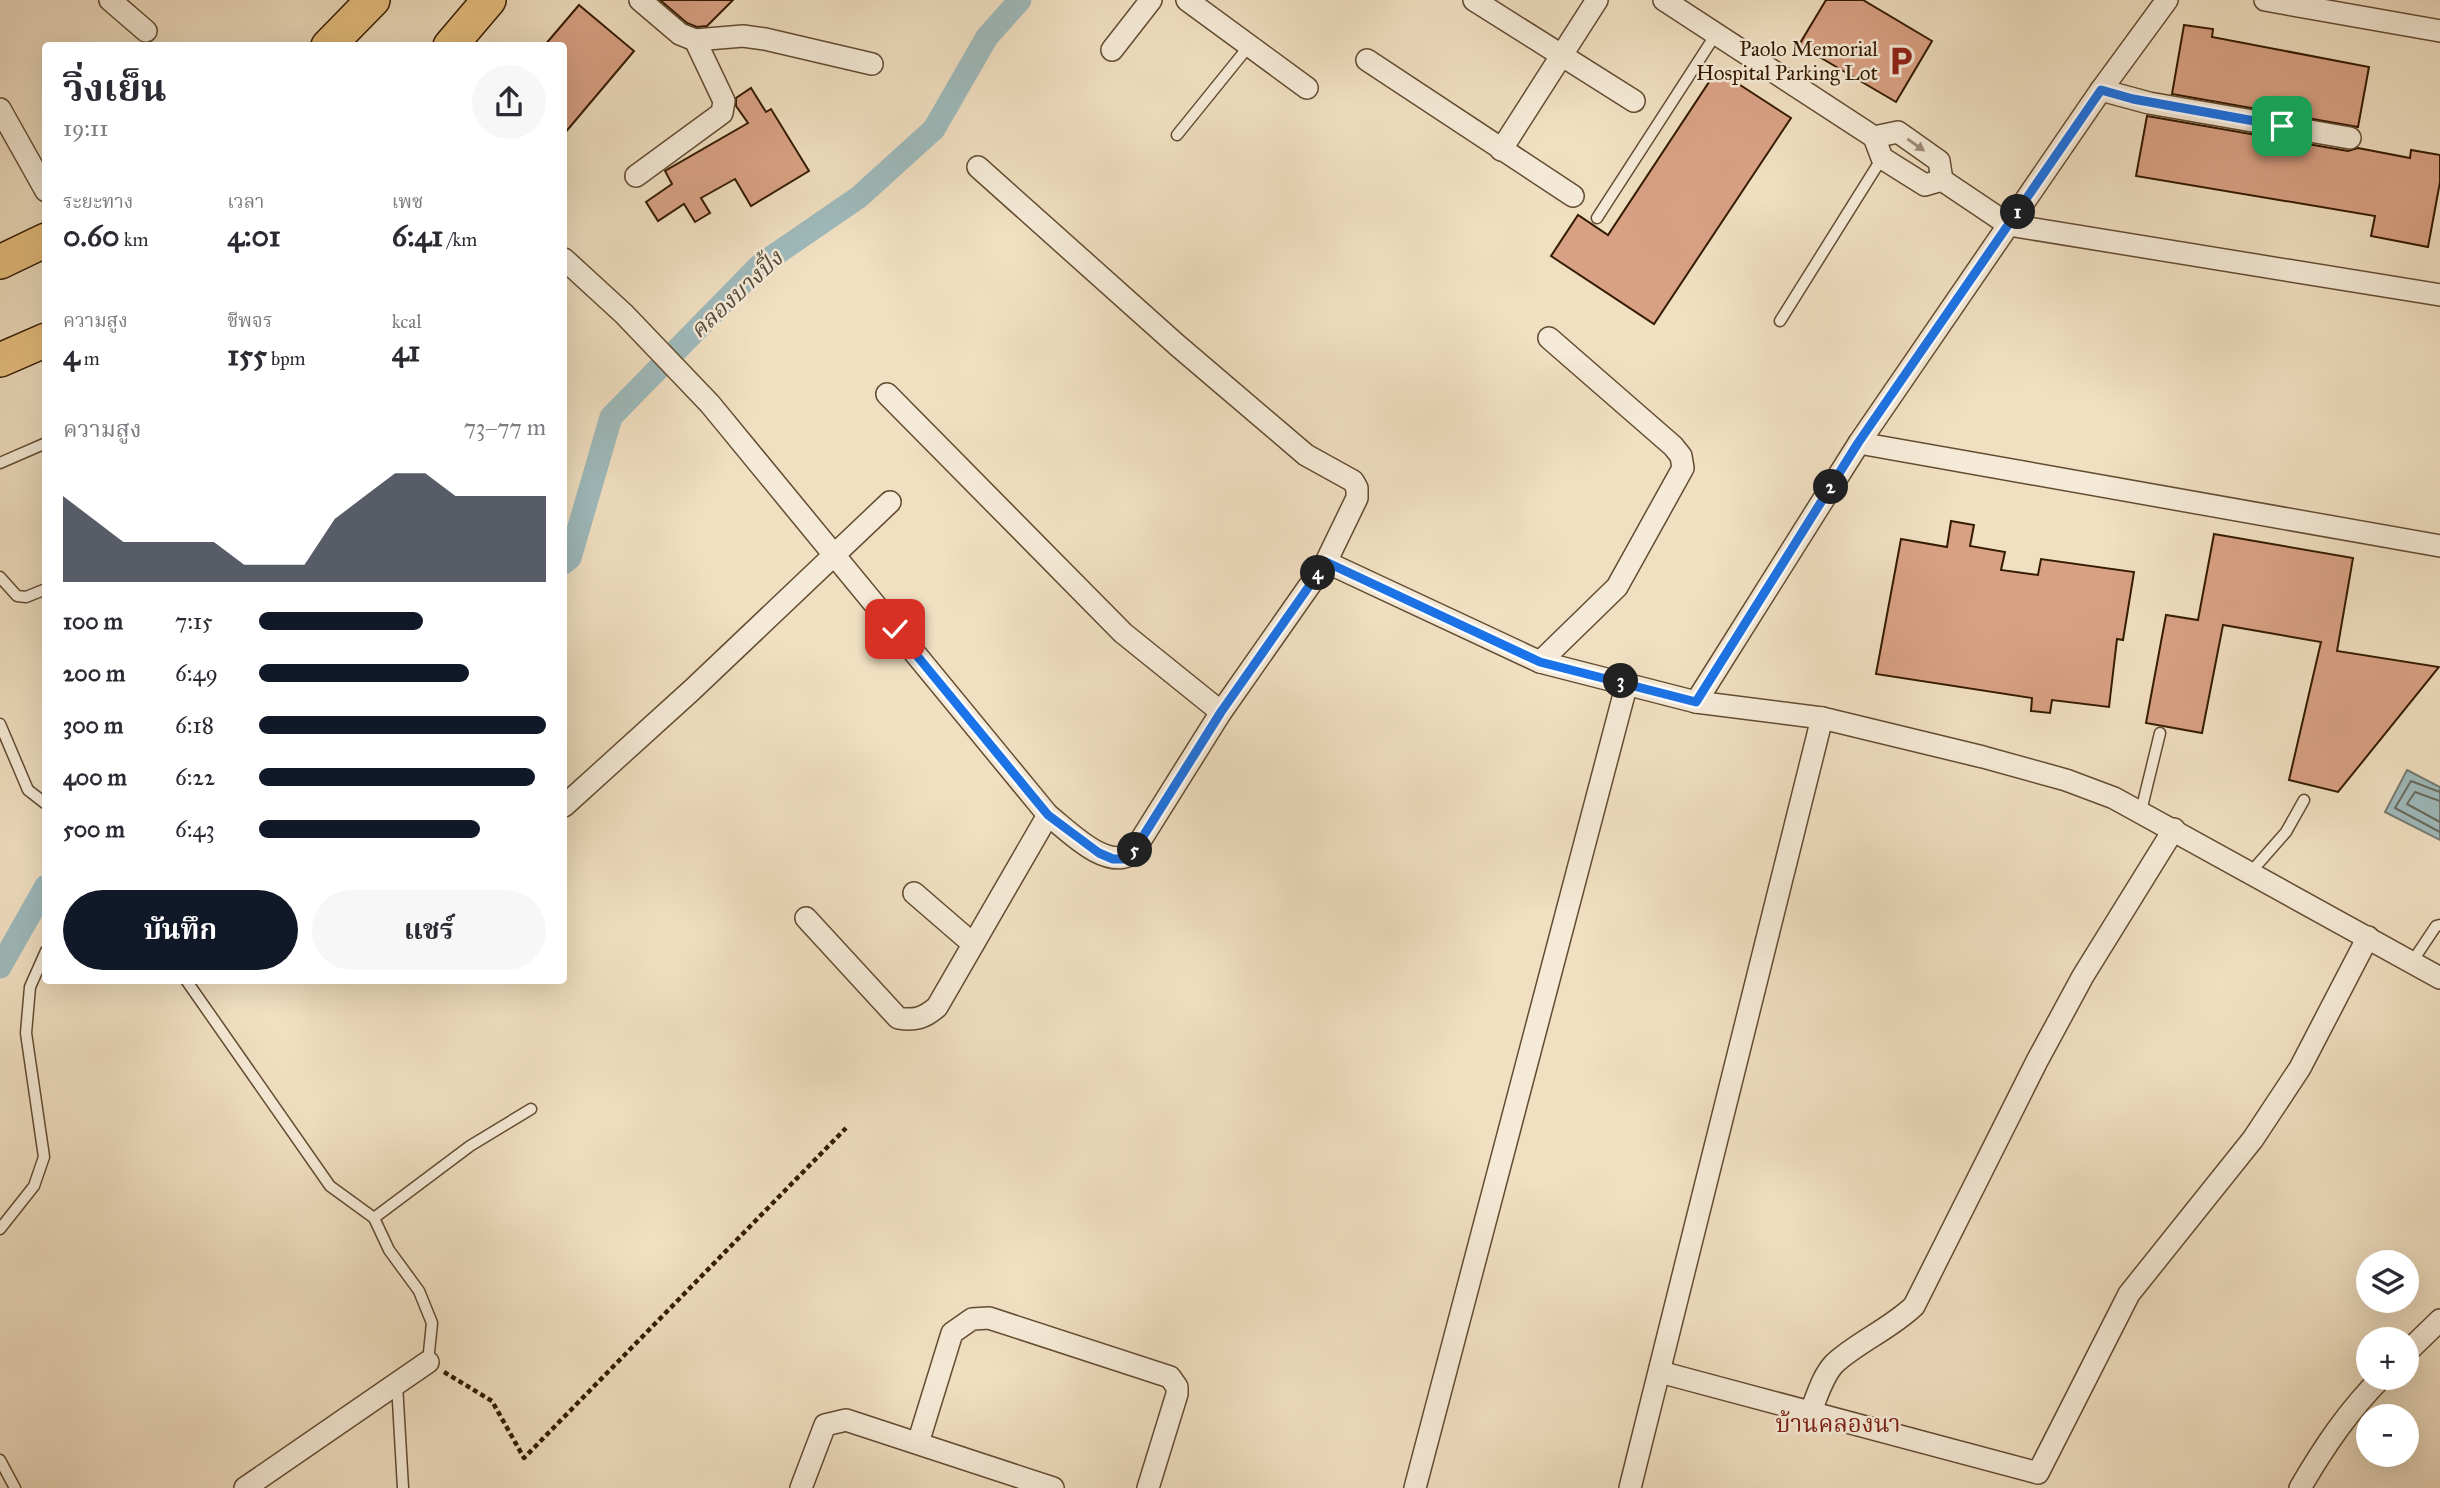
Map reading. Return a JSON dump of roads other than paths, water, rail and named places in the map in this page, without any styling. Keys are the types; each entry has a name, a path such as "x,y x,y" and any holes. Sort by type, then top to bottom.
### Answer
{"main road":[{"path":"332,42 373,0"},
{"path":"453,42 489,0"},
{"path":"0,262 42,242"},
{"path":"0,360 42,342"}],"street":[{"path":"110,0 146,31"},
{"path":"640,0 680,34 695,40 743,36 872,64"},
{"path":"1112,50 1151,0"},
{"path":"1187,0 1307,88"},
{"path":"1474,0 1634,101"},
{"path":"1500,150 1597,0"},
{"path":"1664,0 1874,137 1882,158 1925,185 1942,180"},
{"path":"1696,702 1858,443 2101,90 2167,0"},
{"path":"2265,0 2440,31"},
{"path":"636,176 722,113 724,101 695,40"},
{"path":"1367,60 1573,196"},
{"path":"2101,90 2149,103 2350,138"},
{"path":"0,109 42,184"},
{"path":"1874,137 1898,132 1939,161 1942,180 2009,225 2440,295"},
{"path":"567,262 624,314 710,404 1048,815 1099,853 1113,859 1124,859 1132,854 1221,712 1326,562 1357,498 1353,481 1306,455 1177,345 978,167"},
{"path":"1540,662 1617,587 1683,468 1681,456 1673,446 1549,338"},
{"path":"887,394 1123,633 1221,712"},
{"path":"1858,443 2440,546"},
{"path":"567,803 692,690 890,502"},
{"path":"1326,562 1540,662 1696,702 1822,718 2066,780 2141,811 2440,978"},
{"path":"1415,1488 1627,683"},
{"path":"1630,1488 1822,718"},
{"path":"807,918 898,1018 905,1020 926,1017 937,1007 1048,815"},
{"path":"1810,1413 1823,1381 1834,1364 1914,1306 2076,989 2174,829"},
{"path":"914,893 973,944"},
{"path":"1660,1372 1810,1413 2034,1481 2129,1294 2253,1139 2300,1068 2368,937"},
{"path":"918,1443 952,1332 972,1319 989,1318 1170,1377 1175,1381 1177,1394 1148,1488"},
{"path":"2419,1340 2440,1320"},
{"path":"246,1488 428,1362"},
{"path":"2300,1488 2323,1447 2348,1413 2370,1390"},
{"path":"801,1488 825,1425 846,1420 1053,1488"}],"lane":[{"path":"1597,218 1716,34"},
{"path":"1177,135 1249,46"},
{"path":"1780,321 1882,158"},
{"path":"0,463 42,445"},
{"path":"0,577 18,596 26,597 42,591"},
{"path":"0,724 28,790 42,801"},
{"path":"2141,811 2160,733"},
{"path":"2250,873 2286,832 2304,800"},
{"path":"2412,962 2436,926 2440,925"},
{"path":"0,1229 34,1186 44,1157 26,1034 30,988 42,960"},
{"path":"189,984 330,1186 374,1218 389,1251 419,1291 432,1323 428,1362"},
{"path":"374,1218 470,1146 531,1109"},
{"path":"397,1384 403,1488"},
{"path":"0,1460 15,1488"}],"water":[{"path":"2407,770 2440,787 2440,840 2385,812"}],"waterway":[{"name":"คลองบางปิ้ง","path":"567,560 570,558 611,417 760,265 859,197 934,129 987,37 1020,0"},
{"name":"คลองบางปิ้ง","path":"0,967 42,893"}],"place":[{"name":"Paolo Memorial Hospital Parking Lot","path":"1901,61"}],"district":[{"name":"บ้านคลองนา","path":"1838,1424"}]}
